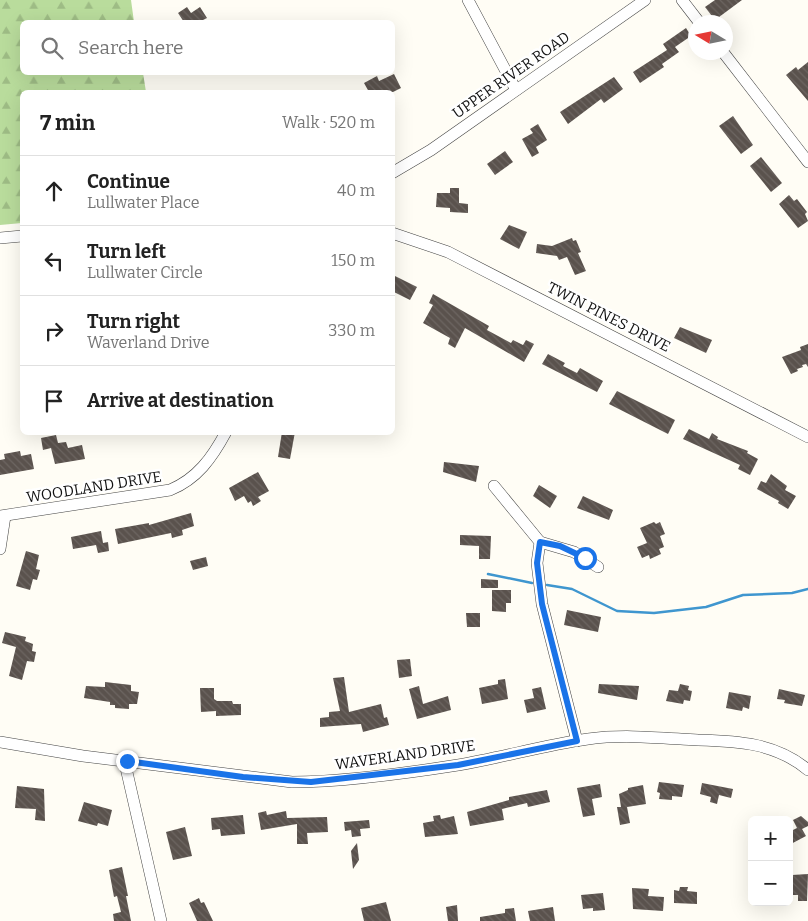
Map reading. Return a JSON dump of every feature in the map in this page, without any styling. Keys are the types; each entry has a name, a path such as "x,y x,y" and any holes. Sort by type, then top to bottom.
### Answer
{"street":[{"path":"468,0 516,90"},
{"name":"UPPER RIVER ROAD","path":"395,172 430,150 645,0"},
{"path":"682,0 694,15"},
{"path":"728,60 808,162"},
{"name":"TWIN PINES DRIVE","path":"395,234 448,252 808,437"},
{"path":"0,238 20,236"},
{"name":"WOODLAND DRIVE","path":"3,516 170,490 188,481 197,473 210,459 224,435"},
{"path":"494,486 540,542 574,552 598,567"},
{"path":"0,549 3,516"},
{"path":"540,542 537,563 542,604 577,741"},
{"name":"WAVERLAND DRIVE","path":"0,742 83,756 243,777 311,782 458,765 577,741 644,736 729,741 763,746 786,754 808,770"},
{"path":"127,761 128,778 161,921"}],"green space":[{"path":"0,0 131,0 134,20 20,20 20,75 143,75 146,90 20,90 20,223 0,225"}],"building":[{"path":"715,0 742,0 722,15 711,15 705,7"},
{"path":"187,7 191,13 200,7 207,18 203,20 183,20 178,13"},
{"path":"686,28 688,31 688,38 675,47 679,52 662,64 664,67 640,83 633,72 667,50 663,44"},
{"path":"808,62 808,101 786,75 796,67 798,70"},
{"path":"394,75 401,88 395,91 368,90 364,83 377,76 379,81"},
{"path":"614,77 623,89 604,103 601,99 568,124 560,112"},
{"path":"733,116 753,145 741,154 719,126"},
{"path":"538,124 547,140 536,147 539,153 532,157 522,139 533,133 530,129"},
{"path":"505,151 513,162 495,175 487,164"},
{"path":"761,157 782,183 771,192 750,166"},
{"path":"450,188 459,188 459,203 468,204 468,213 450,212 450,208 436,207 437,193 450,193"},
{"path":"789,195 794,201 797,199 807,212 805,214 808,221 798,228 779,204"},
{"path":"509,225 527,232 519,249 500,239"},
{"path":"572,238 573,241 576,240 581,252 578,253 586,271 575,275 567,257 559,260 557,256 536,253 537,244 552,246"},
{"path":"395,276 417,287 410,300 395,292"},
{"path":"433,294 489,326 487,330 511,343 513,340 523,345 526,340 534,344 524,362 465,328 455,348 448,344 450,338 423,323 433,305 429,303"},
{"path":"680,327 712,340 706,353 674,338"},
{"path":"808,344 808,367 806,364 802,365 803,367 791,374 782,357 801,350 800,347"},
{"path":"548,354 565,363 563,366 577,373 580,368 603,381 597,392 542,364"},
{"path":"617,391 675,420 668,434 609,404"},
{"path":"689,429 709,439 712,433 718,437 717,439 748,451 747,453 758,459 750,475 738,469 740,465 683,439"},
{"path":"56,435 58,443 66,442 68,448 82,445 85,459 55,464 51,448 43,450 41,438"},
{"path":"282,435 294,435 290,459 278,457"},
{"path":"20,451 21,456 31,454 34,469 0,475 0,460 5,459 4,454"},
{"path":"444,462 479,466 476,482 443,472"},
{"path":"258,472 269,491 258,497 261,501 253,506 251,501 248,503 244,496 235,501 229,488"},
{"path":"771,474 787,486 785,490 796,496 788,509 778,503 779,501 757,489 761,481 766,483"},
{"path":"539,485 557,496 550,508 533,496"},
{"path":"583,496 613,510 609,520 577,508"},
{"path":"191,513 194,526 182,530 183,535 172,538 171,533 118,544 115,529 149,523 149,525"},
{"path":"654,522 656,524 660,522 665,534 660,536 664,547 659,549 661,554 650,559 649,555 642,558 637,547 647,543 640,528"},
{"path":"101,531 103,543 108,542 109,551 98,553 96,545 73,549 71,537"},
{"path":"460,535 491,536 490,559 479,559 479,546 460,545"},
{"path":"26,551 39,555 36,569 40,570 37,580 33,579 30,590 16,586"},
{"path":"206,557 208,566 193,570 190,561"},
{"path":"481,579 498,580 498,588 481,588"},
{"path":"492,590 511,590 511,603 506,603 506,612 492,611"},
{"path":"567,610 601,617 598,632 564,625"},
{"path":"466,613 480,613 480,627 467,627"},
{"path":"5,632 26,637 25,641 33,644 32,651 36,652 34,662 27,661 22,680 9,676 16,647 2,643"},
{"path":"410,659 412,676 399,678 397,660"},
{"path":"344,677 349,712 381,704 384,718 387,717 389,725 363,732 361,724 320,727 320,718 329,717 329,712 340,711 333,678"},
{"path":"505,679 508,699 482,704 479,688 498,684 498,680"},
{"path":"105,682 131,685 131,691 139,692 137,704 129,704 129,709 115,708 115,705 110,705 110,702 84,698 86,686 105,687"},
{"path":"599,684 639,686 637,700 598,693"},
{"path":"680,684 689,686 688,690 692,691 690,701 684,700 683,704 666,701 669,690 678,691"},
{"path":"419,686 423,704 448,696 451,710 417,719 409,689"},
{"path":"541,687 546,709 527,713 524,700 534,698 532,689"},
{"path":"200,688 214,688 214,699 217,701 232,701 233,704 241,704 241,715 216,716 216,711 201,712"},
{"path":"779,689 805,695 802,706 784,703 785,700 777,699"},
{"path":"729,692 751,696 749,709 743,707 742,711 726,708"},
{"path":"659,782 684,785 682,797 672,796 672,800 659,799 660,793 657,792"},
{"path":"702,783 733,789 731,798 719,795 717,804 710,802 711,797 700,794"},
{"path":"600,784 602,797 592,799 595,815 583,817 577,788"},
{"path":"643,785 646,804 627,807 630,823 620,825 617,807 621,807 619,794 628,790 628,788"},
{"path":"17,786 44,789 45,821 35,820 36,809 15,808"},
{"path":"547,790 550,802 528,807 527,803 502,809 504,820 470,826 467,812 509,800 509,797"},
{"path":"84,802 112,810 108,826 98,823 97,826 78,821"},
{"path":"266,811 267,815 286,811 287,818 327,817 328,832 307,833 308,844 297,844 297,824 261,830 258,813"},
{"path":"243,815 245,834 221,836 220,829 212,830 211,818"},
{"path":"440,815 441,819 454,816 458,834 425,837 423,823 434,821 433,816"},
{"path":"801,816 808,822 808,826 802,829 806,836 793,843 793,830 797,828 793,820"},
{"path":"369,820 370,828 360,829 361,836 352,837 351,830 345,831 344,822"},
{"path":"185,827 192,856 173,860 166,832"},
{"path":"357,843 359,860 353,869 351,851"},
{"path":"122,867 131,921 114,921 113,914 121,912 117,896 114,897 109,870"},
{"path":"808,874 807,901 798,901 798,895 793,895 793,875"},
{"path":"680,887 688,887 687,891 697,892 697,904 674,903 674,890 679,891"},
{"path":"632,888 649,889 648,896 664,897 663,911 633,909"},
{"path":"603,893 605,910 593,911 593,908 583,909 581,895"},
{"path":"199,898 201,903 204,902 213,921 197,921 189,903"},
{"path":"386,902 391,921 364,921 361,908"},
{"path":"457,905 458,921 448,921 446,907"},
{"path":"553,907 555,921 530,921 528,911"},
{"path":"514,908 516,921 480,921 480,917 505,913 505,909"}],"waterway":[{"path":"488,574 532,583"},
{"path":"547,585 572,589 617,611 654,613 706,607 743,595 792,593 808,589"}],"route":[{"path":"127,761 243,777 311,782 458,765 514,752 577,741 564,684 548,632 542,604 537,563 540,542 560,546 585,558"}]}
